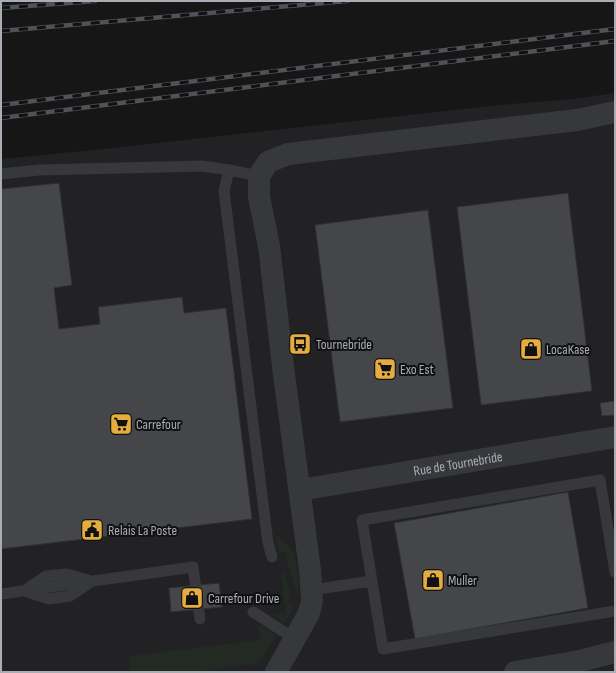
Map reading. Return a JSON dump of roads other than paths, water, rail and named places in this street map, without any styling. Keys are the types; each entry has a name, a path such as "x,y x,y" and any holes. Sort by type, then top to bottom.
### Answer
{"street":[{"path":"276,672 308,615 311,606 312,589 269,246 259,197 259,176 268,162 288,154 577,120 615,112"},
{"name":"Rue de Tournebride","path":"300,490 615,437"},
{"path":"515,672 580,661 615,652"}],"lane":[{"path":"1,174 39,170 202,166 259,176"},
{"path":"229,170 224,191 268,543 272,557"},
{"path":"615,572 600,480 362,520 383,649 615,611"},
{"path":"1,594 193,567 200,619"},
{"path":"312,589 372,581"},
{"path":"254,612 295,639"}],"railway":[{"path":"1,8 95,1"},
{"path":"1,31 347,1"},
{"path":"1,105 615,29"},
{"path":"1,118 615,41"}],"place":[{"name":"Tournebride","path":"300,344"},
{"name":"LocaKase","path":"531,349"},
{"name":"Exo Est","path":"385,369"},
{"name":"Carrefour","path":"121,424"},
{"name":"Relais La Poste","path":"92,530"},
{"name":"Muller","path":"433,580"},
{"name":"Carrefour Drive","path":"192,598"}]}
